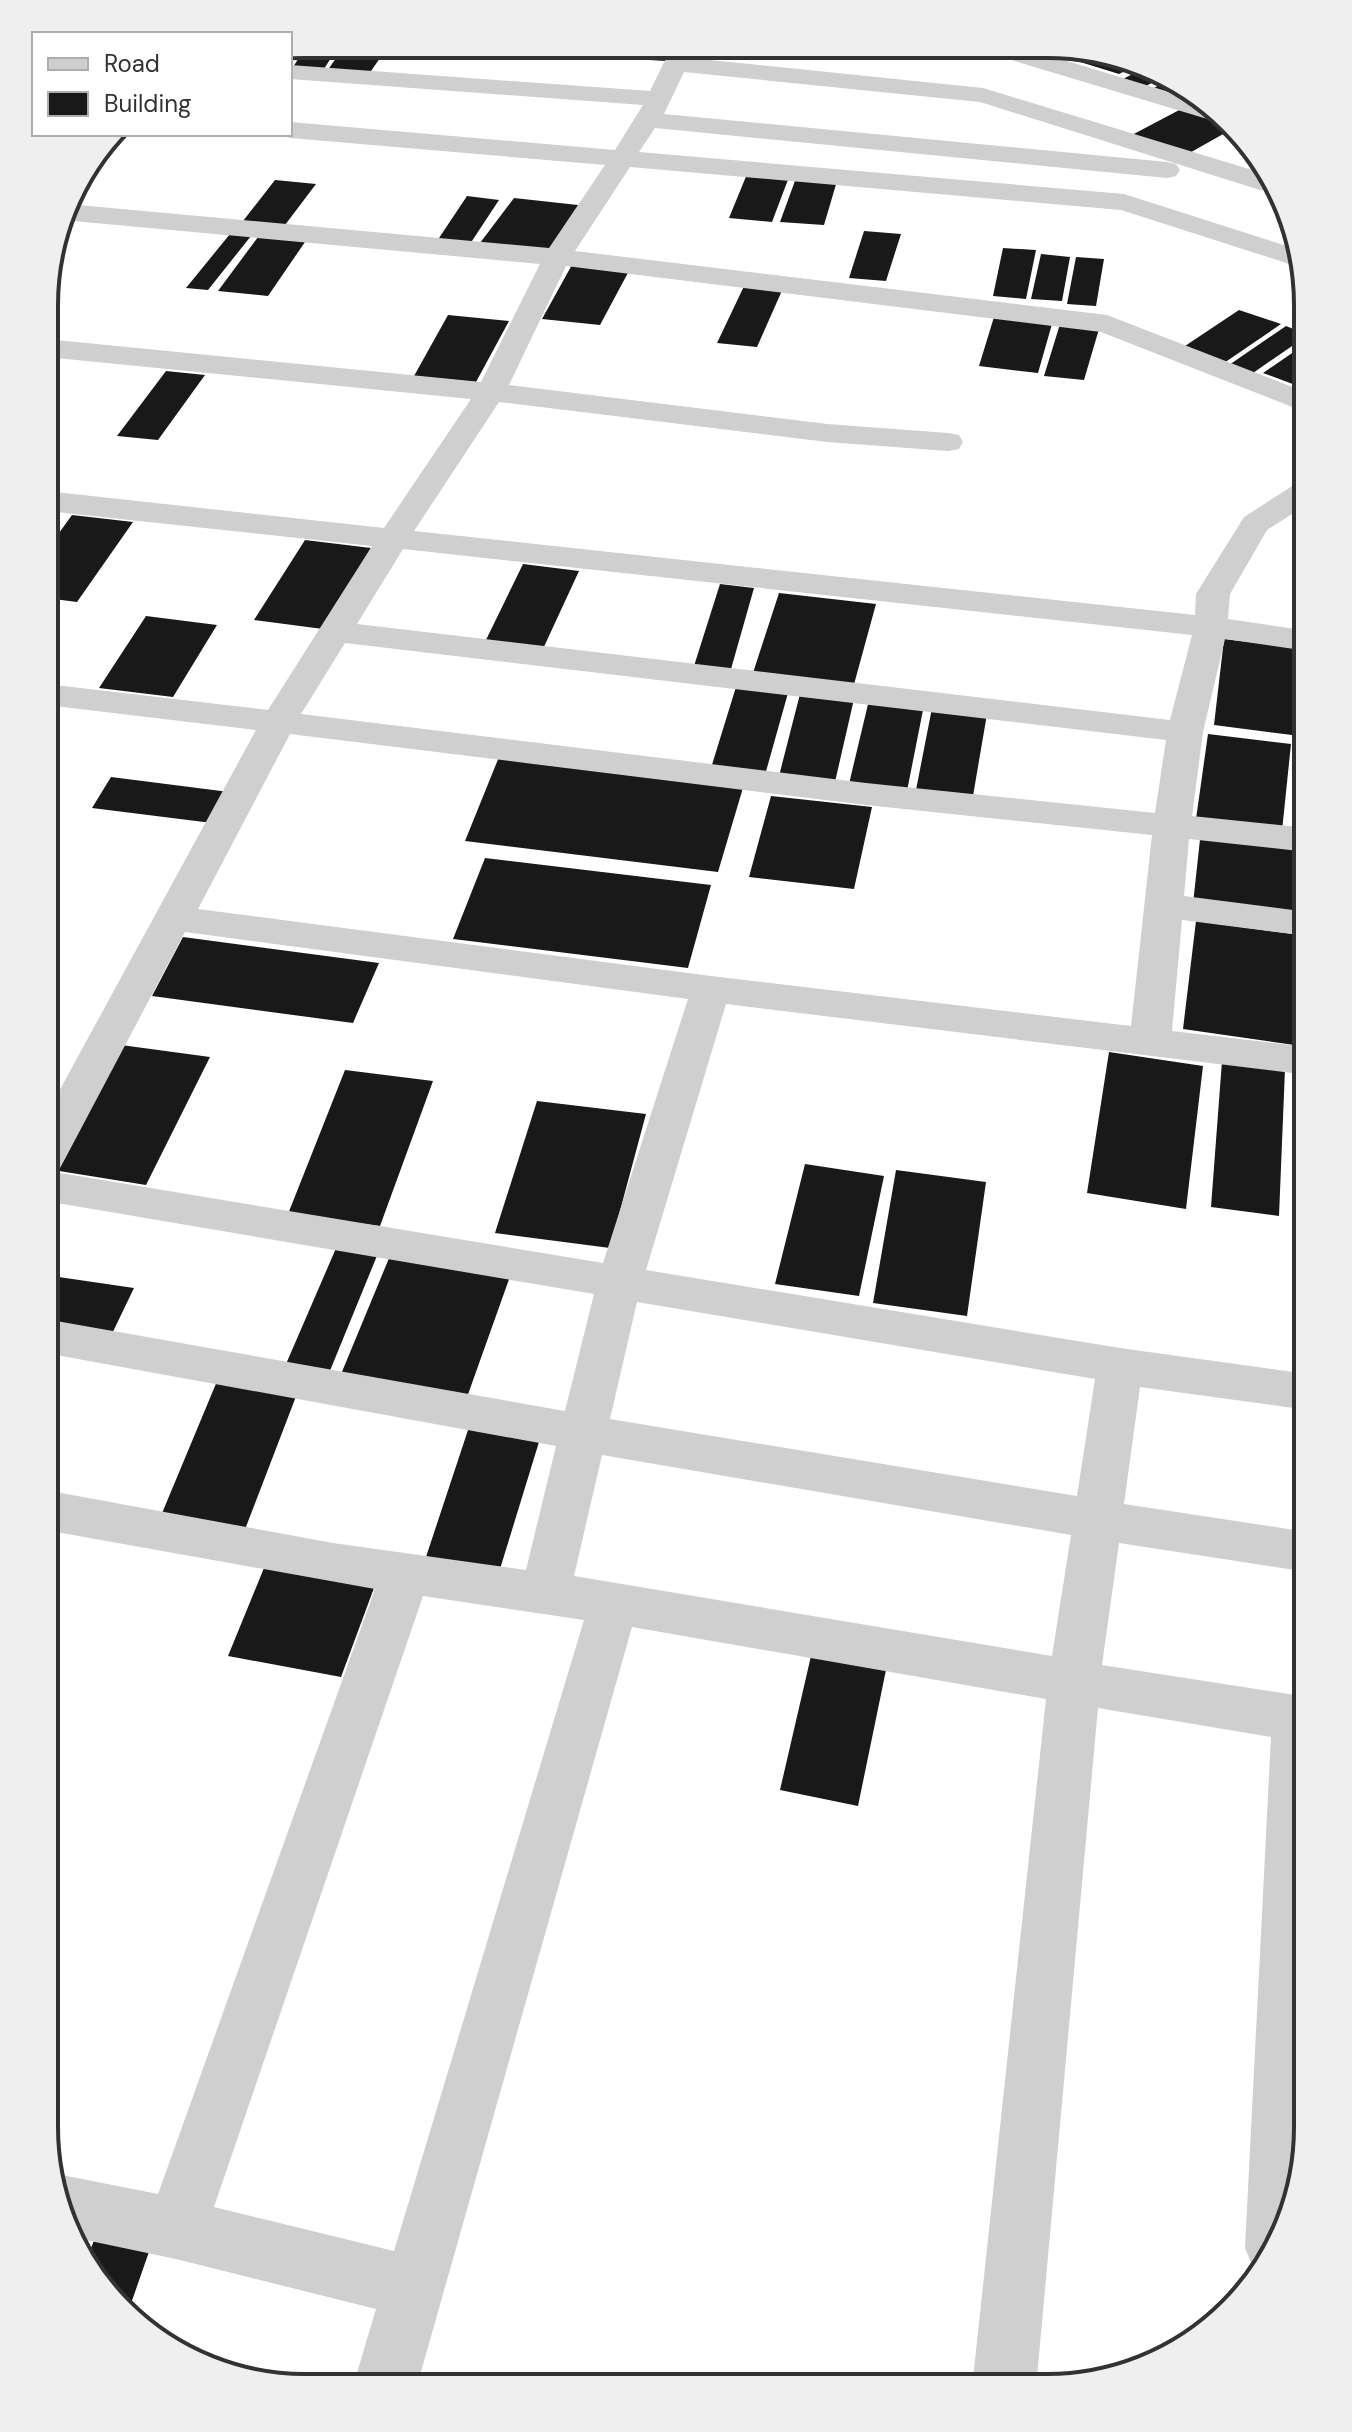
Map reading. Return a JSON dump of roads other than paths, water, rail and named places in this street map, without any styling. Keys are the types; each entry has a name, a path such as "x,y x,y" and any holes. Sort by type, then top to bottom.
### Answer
{"street":[{"path":"58,1133 278,723 393,539 491,392 557,257 653,109 678,58"},
{"path":"706,58 983,95 1192,167"},
{"path":"1030,58 1194,107"},
{"path":"292,72 1192,167 1261,182"},
{"path":"292,130 1124,202 1289,256"},
{"path":"1124,202 1192,167 1225,145"},
{"path":"76,213 557,257 1107,324 1294,398"},
{"path":"58,349 491,392 827,433 948,442"},
{"path":"1150,1042 1172,824 1185,732 1211,627 1213,594 1255,524 1294,499"},
{"path":"58,502 1211,627 1294,639"},
{"path":"335,632 1185,732"},
{"path":"58,696 866,794 1294,838"},
{"path":"1164,906 1294,922"},
{"path":"175,918 711,989 1294,1059"},
{"path":"545,1594 619,1283 711,989"},
{"path":"58,1188 1120,1366 1293,1390"},
{"path":"58,1338 1098,1521 1293,1550"},
{"path":"1005,2374 1074,1682 1120,1366"},
{"path":"58,1512 406,1574 614,1603 1293,1718"},
{"path":"176,2228 406,1574"},
{"path":"388,2374 614,1603"},
{"path":"1278,2213 1293,1913"},
{"path":"71,2207 176,2228 413,2287"}]}
